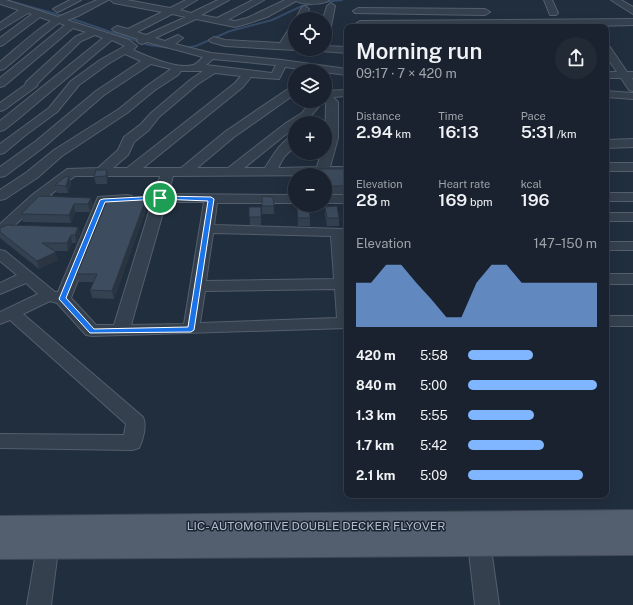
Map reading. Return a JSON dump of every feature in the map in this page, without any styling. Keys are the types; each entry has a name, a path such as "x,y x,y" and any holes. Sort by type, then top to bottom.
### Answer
{"main road":[{"name":"LIC- AUTOMOTIVE DOUBLE DECKER FLYOVER","path":"0,529 633,523"},
{"name":"LIC- AUTOMOTIVE DOUBLE DECKER FLYOVER","path":"0,546 633,542"}],"street":[{"path":"0,43 38,14 77,0"},
{"path":"2,81 74,19 104,0"},
{"path":"121,0 141,2 155,7 234,24 247,22 263,16 292,0"},
{"path":"142,14 170,0"},
{"path":"128,33 193,0"},
{"path":"0,150 53,110 75,83 104,62 128,48 225,0"},
{"path":"218,21 260,0"},
{"path":"300,0 328,3"},
{"path":"356,0 361,24"},
{"path":"548,0 549,13 560,24"},
{"path":"615,0 633,11"},
{"path":"624,0 633,5"},
{"path":"0,1 55,8 94,32"},
{"path":"26,5 38,14"},
{"path":"0,27 26,5"},
{"path":"0,67 20,51 38,33 55,8"},
{"path":"358,12 491,12"},
{"path":"460,12 464,24"},
{"path":"74,19 88,18"},
{"path":"0,127 24,110 112,31 128,21"},
{"path":"609,24 632,23"},
{"path":"112,31 128,48 149,61 178,68 196,68 275,77 282,63"},
{"path":"4,106 31,84 78,39 94,32 112,31 128,33 166,45 211,56 288,64"},
{"path":"166,45 178,38"},
{"path":"283,46 288,38"},
{"path":"214,40 225,43 288,46"},
{"path":"332,49 344,50"},
{"path":"609,53 628,75 633,88"},
{"path":"196,68 211,56"},
{"path":"0,173 40,144 100,93 149,61"},
{"path":"0,196 32,175 58,153 123,111 151,88 174,73 178,68"},
{"path":"101,172 124,152 128,140 145,127 155,115 212,70"},
{"path":"332,72 344,72"},
{"path":"130,172 239,85 248,74"},
{"path":"609,75 628,75"},
{"path":"2,81 73,86"},
{"path":"332,94 344,93"},
{"path":"184,172 230,134 288,94"},
{"path":"609,94 633,96"},
{"path":"4,106 24,110 43,117"},
{"path":"231,172 306,114 311,108"},
{"path":"323,168 332,138 332,108"},
{"path":"609,144 633,144"},
{"path":"269,171 279,155 288,147"},
{"path":"609,167 633,167"},
{"path":"332,171 344,170"},
{"path":"2,229 37,198 72,172 288,171"},
{"path":"121,331 168,172"},
{"path":"609,197 633,197"},
{"path":"37,198 59,199"},
{"path":"88,200 160,198 288,199"},
{"path":"191,330 211,199"},
{"path":"332,199 344,199"},
{"path":"1,439 132,443 136,422 6,316 56,297 103,200"},
{"path":"609,217 633,217"},
{"path":"2,229 28,228"},
{"path":"75,228 90,229"},
{"path":"206,230 343,232 344,294"},
{"path":"609,246 633,246"},
{"path":"0,254 56,297 92,331 191,330 344,323"},
{"path":"0,289 28,276"},
{"path":"609,279 633,279"},
{"path":"198,286 343,284"},
{"path":"609,320 633,321"},
{"path":"474,517 488,605"},
{"path":"39,605 46,558"}],"building":[{"path":"332,169 344,169 344,186 332,186"},
{"path":"96,170 107,170 106,176 94,177"},
{"path":"69,176 66,186 55,185 65,177"},
{"path":"39,196 91,198 88,204 74,204 69,215 21,214"},
{"path":"147,196 112,291 90,290 97,274 77,274 108,198"},
{"path":"262,196 273,197 274,206 262,206"},
{"path":"332,206 337,206 339,218 327,218 326,212 332,212"},
{"path":"249,207 261,207 261,217 249,217"},
{"path":"297,212 310,212 310,218 298,218"},
{"path":"7,225 78,227 75,235 71,235 67,243 42,243 56,252 37,261 0,232 0,228"}],"waterway":[{"path":"6,0 67,17 149,45 178,49"},
{"path":"323,2 342,0"},
{"path":"186,48 196,46 230,31 272,20 302,6 315,3"}],"railway":[{"path":"0,532 633,528"},
{"path":"0,539 633,536"}],"route":[{"path":"160,198 211,199 191,330 92,331 63,299 103,200 160,198"}]}
